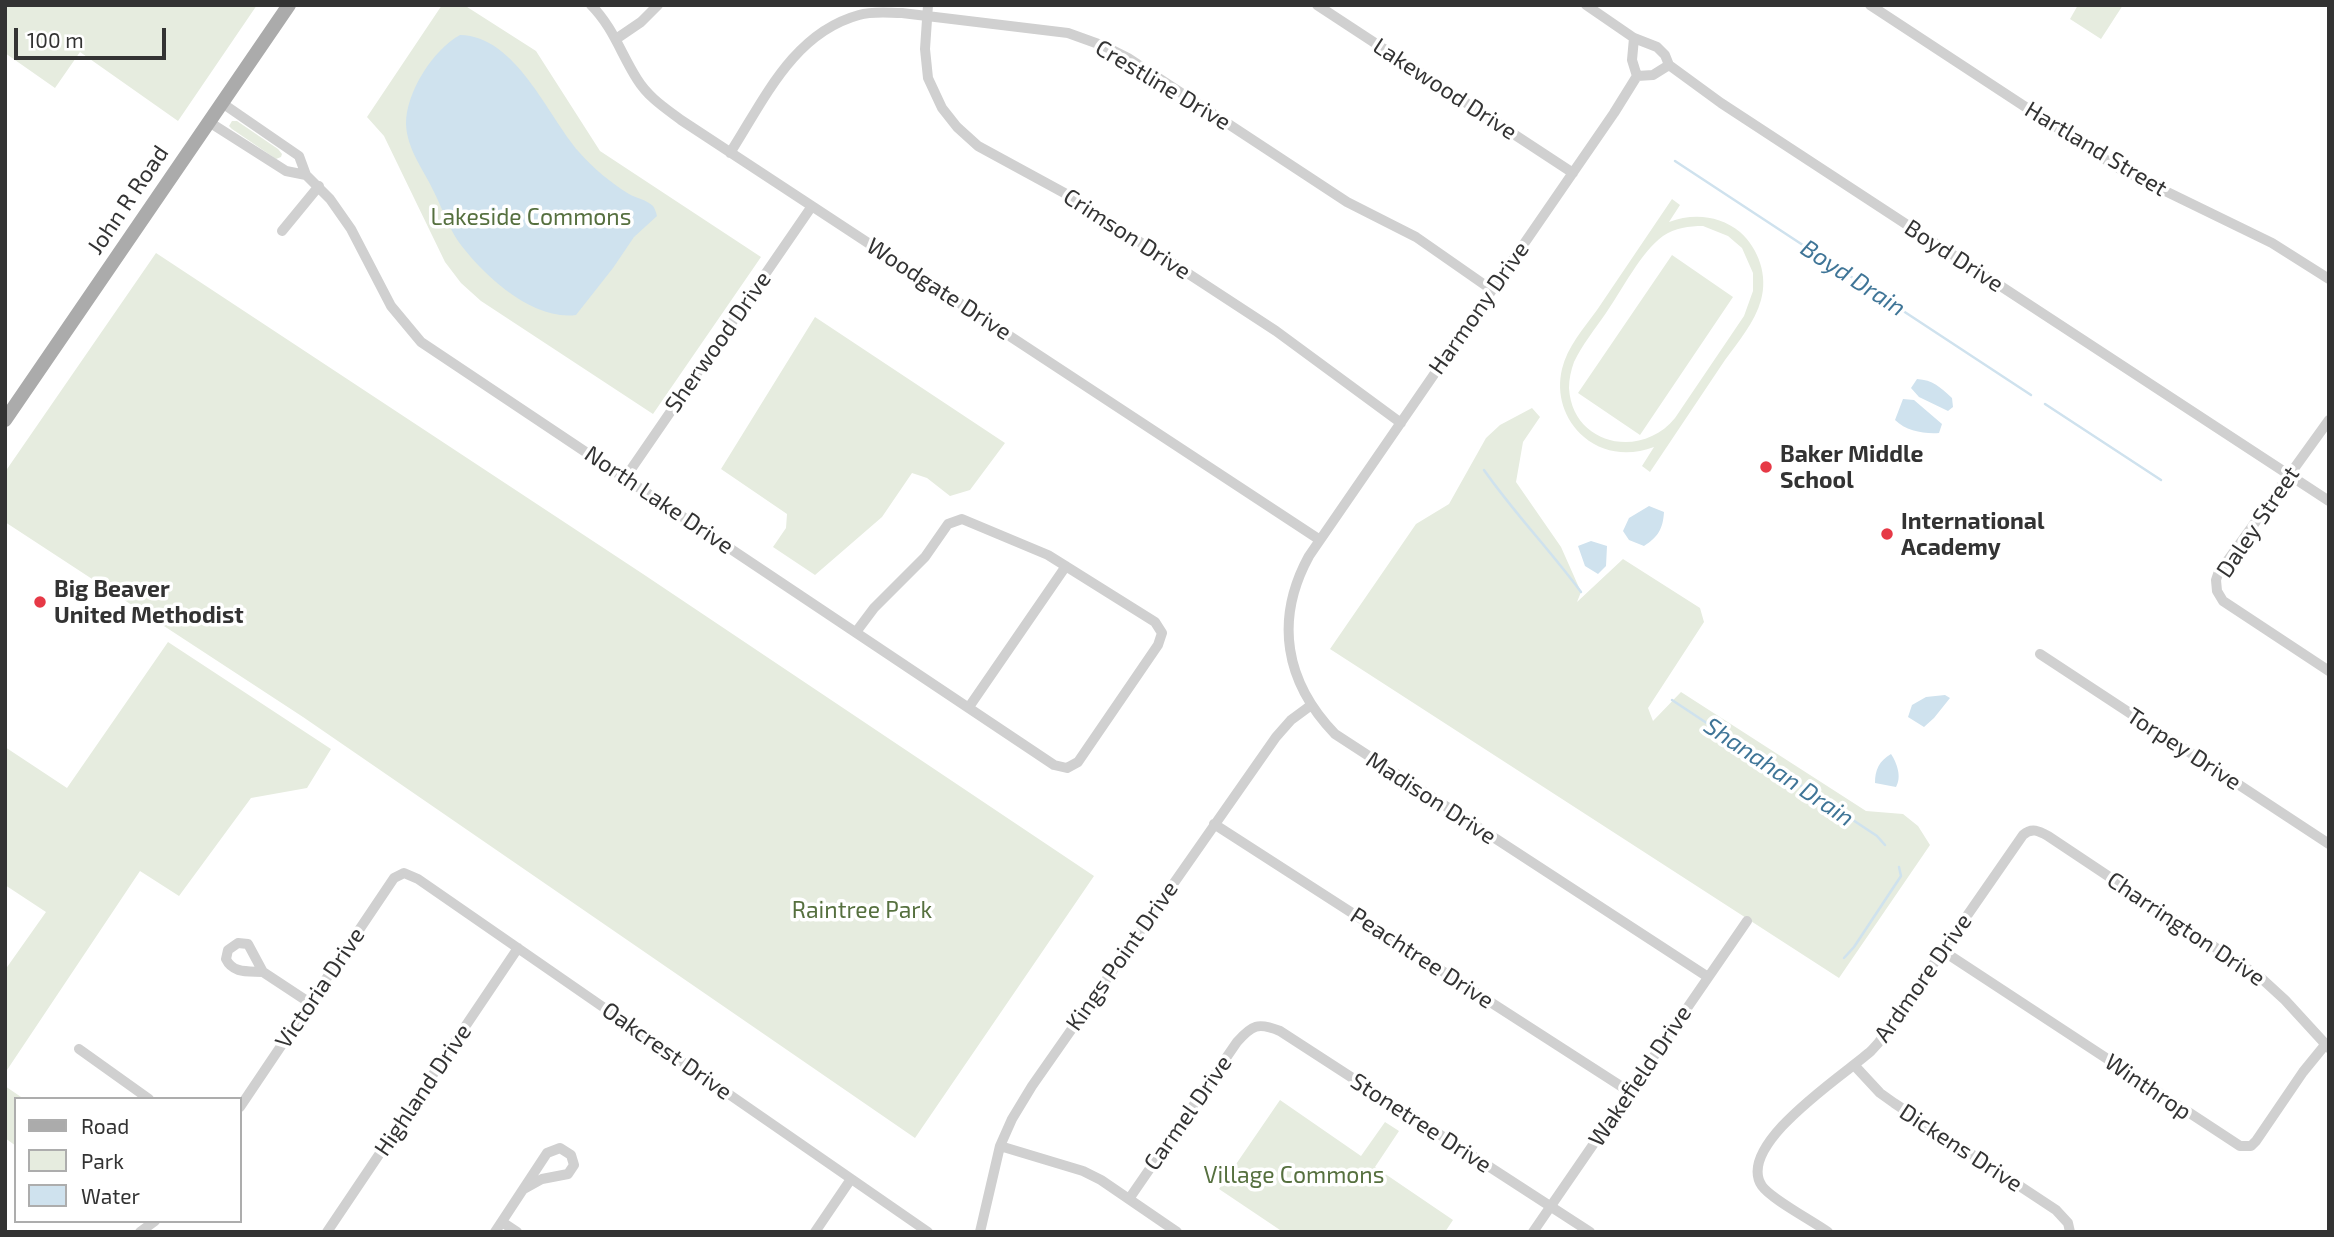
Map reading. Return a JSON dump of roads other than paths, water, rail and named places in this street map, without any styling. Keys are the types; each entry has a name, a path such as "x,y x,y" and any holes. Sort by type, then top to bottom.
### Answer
{"main road":[{"name":"John R Road","path":"5,420 289,5"}],"street":[{"name":"Woodgate Drive","path":"591,5 616,39 629,66 650,96 681,120 1320,540"},
{"path":"616,39 641,22 658,5"},
{"name":"Lakewood Drive","path":"1317,5 1573,173"},
{"name":"Boyd Drive","path":"1586,5 1634,38 1657,47 1665,55 1669,65 1721,103 2329,501"},
{"name":"Hartland Street","path":"1870,5 2120,169 2272,243 2329,279"},
{"name":"Crestline Drive","path":"730,152 801,48 818,33 859,15 927,10 1068,33 1116,51 1347,202 1416,237 1492,290"},
{"name":"Crimson Drive","path":"927,10 925,49 928,78 942,108 957,127 978,146 1068,195 1276,331 1401,423"},
{"path":"1634,38 1632,60 1637,76 1653,75 1669,65"},
{"name":"Harmony Drive","path":"1320,540 1637,76"},
{"name":"North Lake Drive","path":"222,103 299,156 306,175 319,187 351,229 391,306 421,342 1054,765 1067,768 1078,762 1158,645 1162,633 1154,622 1066,566"},
{"name":"North Lake Drive","path":"209,122 286,171 306,175"},
{"path":"282,232 319,187"},
{"name":"Sherwood Drive","path":"625,478 812,206"},
{"name":"Daley Street","path":"2329,420 2216,580 2217,591 2223,601 2329,671"},
{"path":"856,632 874,608 925,557 948,524 962,519 1035,549 1066,566 969,707"},
{"name":"Madison Drive","path":"1320,540 1294,590 1289,620 1292,662 1299,684 1311,706 1335,734 1708,977"},
{"name":"Torpey Drive","path":"2040,654 2329,844"},
{"name":"Kings Point Drive","path":"980,1232 1000,1146 1012,1119 1032,1086 1280,731 1311,706"},
{"name":"Peachtree Drive","path":"1214,824 1630,1092"},
{"name":"Ardmore Drive","path":"1828,1232 1764,1189 1758,1179 1758,1165 1762,1156 1784,1124 1809,1099 1873,1050 2023,835 2030,830"},
{"name":"Charrington Drive","path":"2030,830 2048,836 2261,978 2327,1046"},
{"name":"Oakcrest Drive","path":"404,873 418,879 928,1232"},
{"name":"Victoria Drive","path":"242,1104 394,878 404,873"},
{"name":"Wakefield Drive","path":"1533,1232 1747,921"},
{"name":"Highland Drive","path":"327,1232 518,948"},
{"name":"Winthrop","path":"1943,951 2240,1146 2251,1146 2256,1141 2297,1080 2327,1046"},
{"path":"263,972 310,1003"},
{"name":"Stonetree Drive","path":"1249,1029 1260,1026 1280,1031 1590,1232"},
{"name":"Carmel Drive","path":"1129,1199 1237,1042 1249,1029"},
{"path":"79,1049 146,1097"},
{"name":"Dickens Drive","path":"1854,1065 1880,1093 2056,1210 2068,1223 2070,1230"},
{"path":"1000,1146 1075,1168 1101,1180 1177,1232"},
{"path":"517,1232 498,1227 549,1151 563,1148 571,1155 573,1165 565,1177 542,1179 524,1189"},
{"path":"815,1232 851,1178"}],"water":[{"path":"460,35 480,39 498,48 528,80 584,158 616,185 648,202 655,209 657,216 634,237 576,315 542,311 526,303 480,267 454,235 413,151 406,124 416,86 431,61"},
{"path":"1917,379 1940,387 1952,398 1953,407 1948,411 1919,397 1911,388"},
{"path":"1903,399 1914,400 1942,424 1939,433 1915,431 1895,420"},
{"path":"1649,506 1664,512 1659,532 1644,546 1629,540 1623,531 1629,518"},
{"path":"1591,541 1607,546 1606,566 1598,574 1585,566 1578,546"},
{"path":"1945,695 1950,698 1924,727 1908,717 1912,705 1926,697"},
{"path":"1891,754 1898,770 1896,787 1875,783 1879,766"}],"waterway":[{"name":"Boyd Drain","path":"1675,161 2031,395"},
{"name":"Boyd Drain","path":"2045,404 2161,480"},
{"name":"Shanahan Drain","path":"1484,470 1581,592"},
{"name":"Shanahan Drain","path":"1672,700 1877,836 1885,845"},
{"name":"Shanahan Drain","path":"1844,958 1901,876 1899,867"}],"place":[{"name":"Baker Middle School","path":"1766,467"},
{"name":"International Academy","path":"1887,534"},
{"name":"Big Beaver United Methodist","path":"40,602"}],"park label":[{"name":"Lakeside Commons","path":"531,217"},
{"name":"Raintree Park","path":"862,910"},
{"name":"Village Commons","path":"1294,1175"}]}
